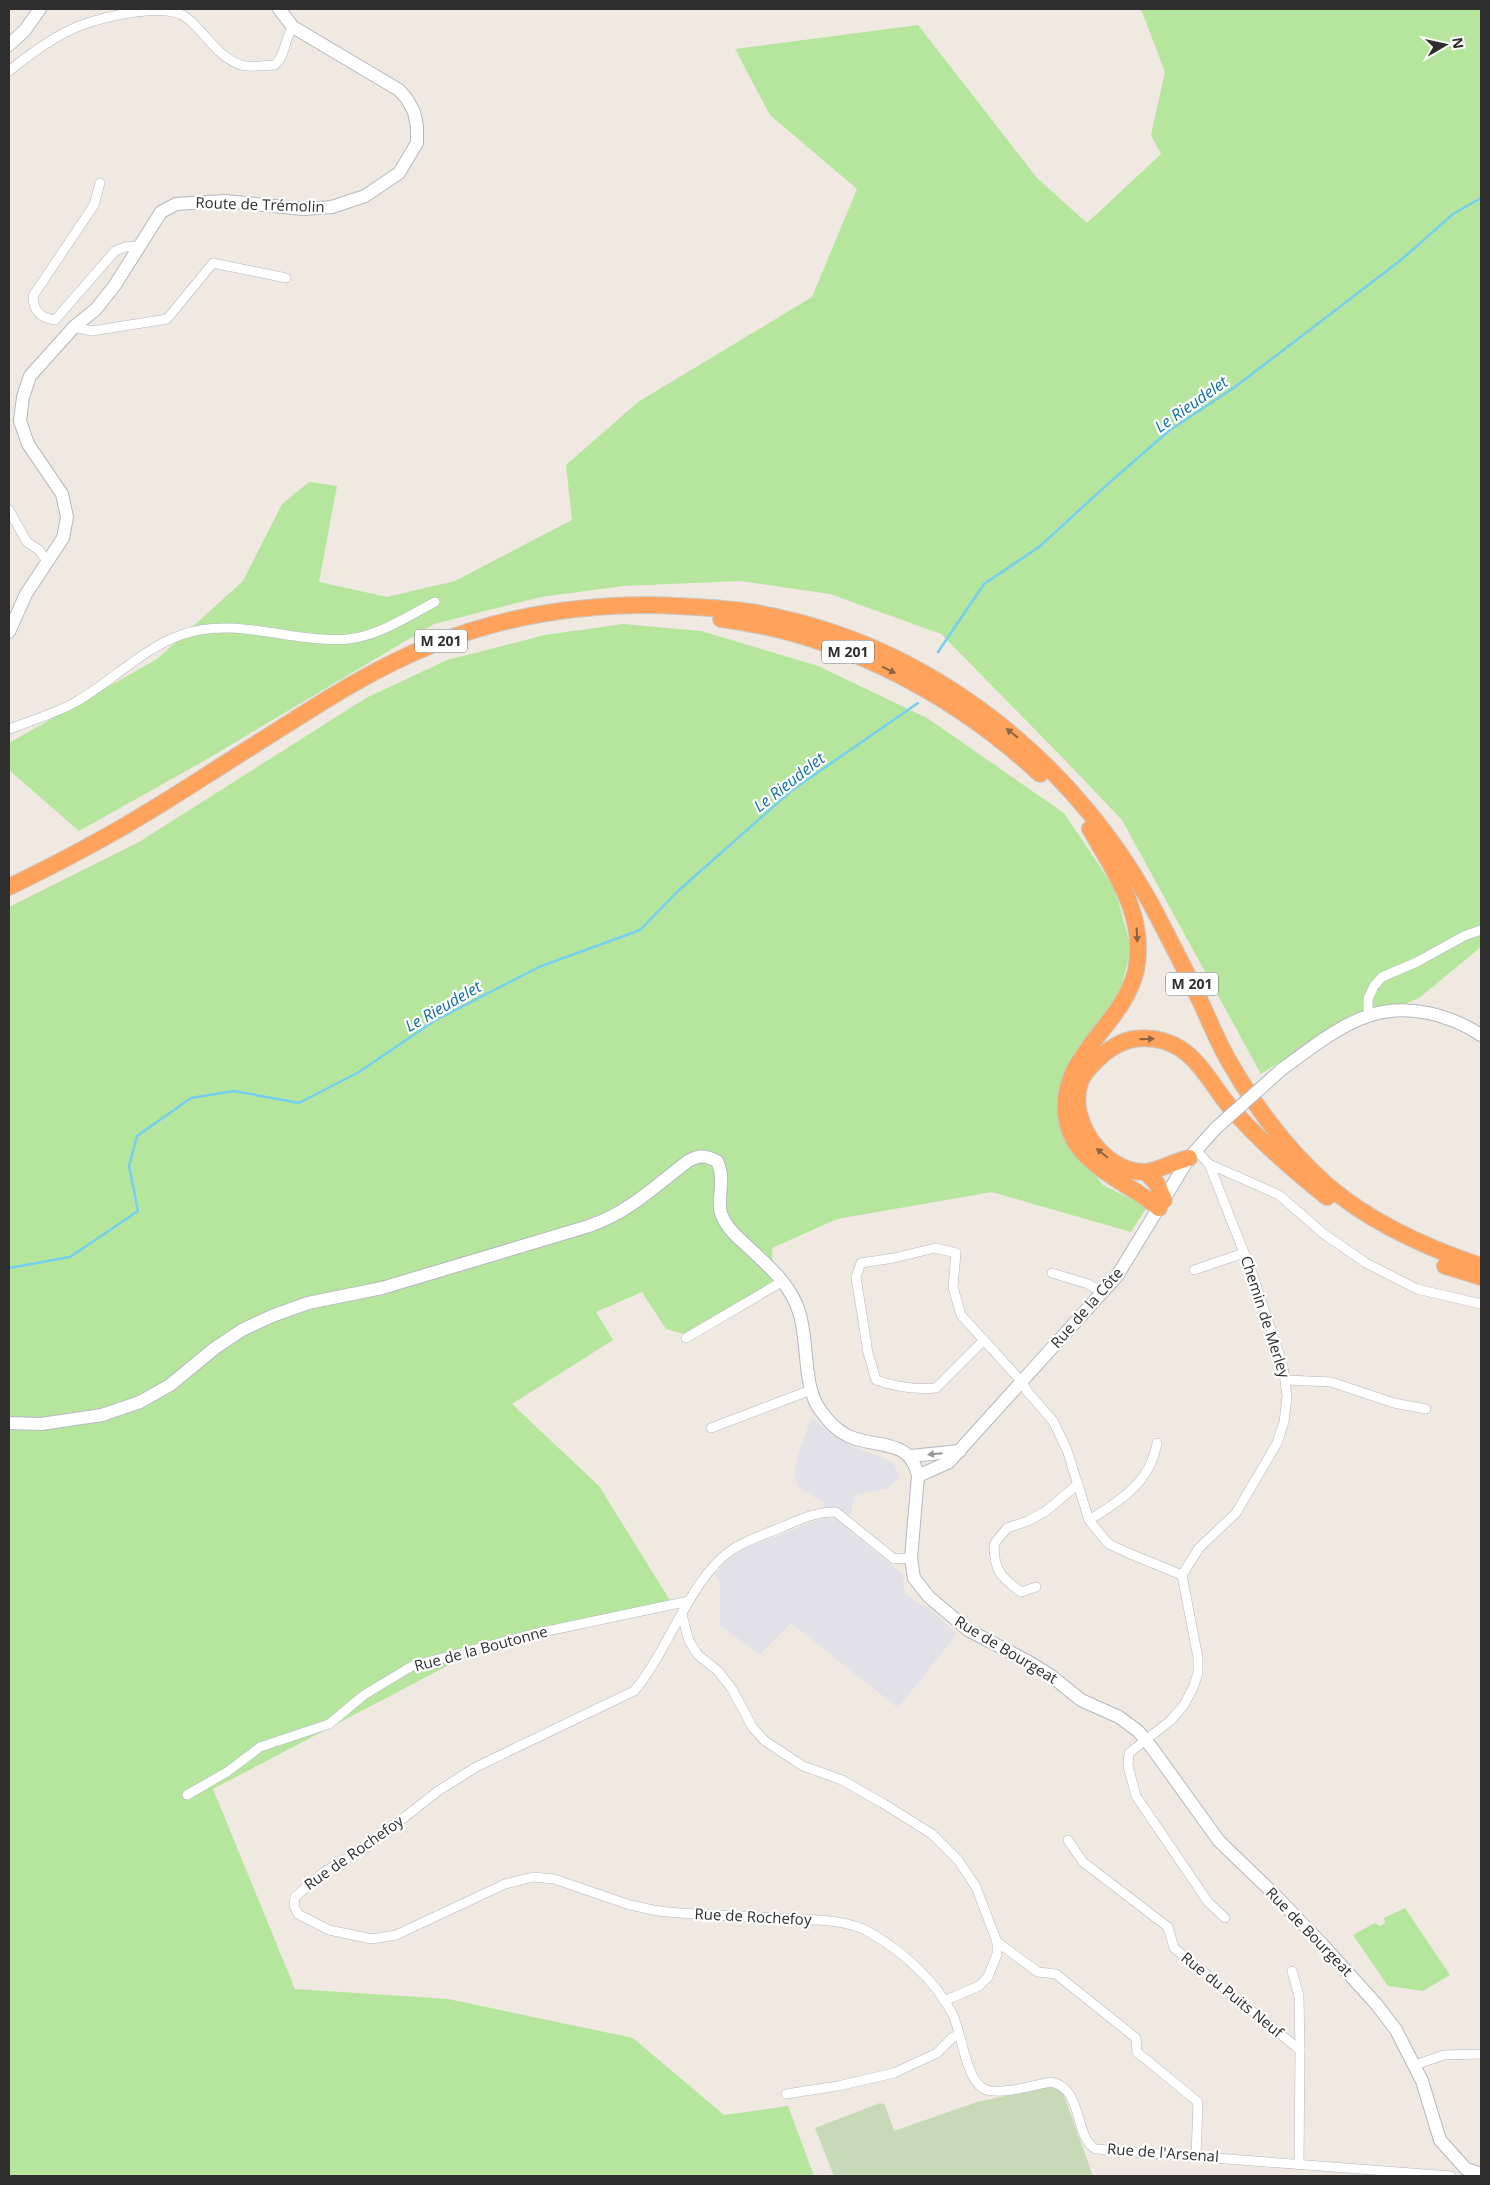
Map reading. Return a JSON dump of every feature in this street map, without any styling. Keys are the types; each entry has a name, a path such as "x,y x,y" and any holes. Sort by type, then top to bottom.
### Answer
{"highway":[{"name":"M 201","path":"9,887 108,836 366,675 431,645 456,636 498,623 549,612 626,605 697,607 749,612 786,620 859,643 923,672 994,719 1033,751 1076,796 1101,828 1148,897 1228,1061 1272,1127 1327,1185 1364,1212 1403,1235 1442,1254 1481,1266"},
{"name":"M 201","path":"9,896 54,876 106,848 187,800 338,704 402,668 444,650 490,635 559,619 649,613 730,620 802,636 879,665 911,681 985,728 1045,778 1089,827 1141,902 1222,1063 1243,1096 1288,1153 1328,1191 1390,1235 1432,1255 1481,1273"},
{"path":"1089,827 1121,883 1131,906 1136,926 1136,970 1129,989 1114,1015 1081,1058 1070,1077 1065,1102 1067,1119 1070,1133 1078,1148 1088,1158 1161,1204"},
{"path":"1192,1154 1146,1172 1126,1168 1109,1159 1094,1146 1080,1120 1077,1103 1080,1084 1088,1068 1106,1051 1132,1039 1156,1039 1181,1049 1193,1059 1231,1107 1269,1147 1341,1209 1395,1243 1448,1267 1481,1278"},
{"path":"1146,1172 1157,1184 1161,1204"},
{"path":"1442,1254 1457,1254 1481,1261"}],"street":[{"path":"9,45 25,30 40,9"},
{"name":"Route de Trémolin","path":"9,632 26,594 62,538 67,517 62,494 28,444 20,421 23,396 30,376 74,327 96,308 115,285 161,212 176,204 225,201 304,209 332,207 365,196 399,173 417,143 414,112 407,99 399,90 293,27 279,9"},
{"path":"9,71 31,54 79,26 140,12 175,11 187,18 218,50 242,65 275,65 280,60 288,33 293,27"},
{"path":"100,183 94,205 33,296 36,311 44,318 55,320 115,250 125,246 139,246"},
{"path":"74,327 92,331 167,319 213,263 286,278"},
{"path":"9,510 27,542 39,550 48,562"},
{"path":"9,729 77,702 144,655 182,634 213,629 263,630 313,638 349,639 383,629 435,602"},
{"path":"1481,930 1464,936 1417,962 1382,977 1374,986 1368,999 1370,1015 1398,1011 1423,1012 1457,1022 1481,1035"},
{"name":"Rue de la Côte","path":"918,1476 949,1462 960,1451 1117,1276 1192,1154 1216,1128 1282,1069 1318,1043 1370,1015"},
{"name":"Chemin de Merley","path":"1182,1575 1199,1548 1236,1513 1277,1443 1288,1396 1280,1356 1244,1252 1210,1164 1192,1154"},
{"path":"9,1423 41,1424 75,1421 102,1415 140,1402 170,1386 215,1348 242,1330 272,1316 308,1303 382,1288 612,1218 629,1208 688,1161 698,1156 707,1156 717,1161 722,1178 720,1203 722,1216 732,1232 783,1281 794,1297 800,1312 811,1390 818,1408 833,1427 850,1437 899,1449 911,1456 960,1451"},
{"path":"1210,1164 1239,1179 1279,1195 1324,1234 1366,1263 1417,1289 1481,1304"},
{"path":"984,1340 936,1388 922,1389 896,1386 876,1380 868,1353 856,1277 861,1263 894,1258 935,1248 956,1253 953,1287 961,1315 984,1340 1022,1382 1027,1391 1053,1421 1067,1450 1089,1520 1109,1544 1182,1575 1191,1631 1198,1658 1198,1673 1184,1706 1170,1721 1129,1753 1128,1766 1136,1796 1208,1902 1225,1918"},
{"path":"1194,1270 1244,1252"},
{"path":"1052,1273 1088,1284 1102,1292"},
{"path":"686,1338 783,1281"},
{"path":"1286,1380 1331,1382 1394,1403 1426,1409"},
{"path":"710,1428 811,1390"},
{"path":"1089,1520 1122,1499 1147,1473 1154,1459 1157,1443"},
{"name":"Rue de Bourgeat","path":"911,1456 916,1465 918,1476 911,1558 914,1578 930,1597 968,1630 1050,1675 1081,1700 1127,1722 1146,1740 1218,1841 1274,1894 1377,2005 1396,2030 1415,2065 1440,2140 1466,2169 1476,2175"},
{"path":"1036,1587 1020,1592 1004,1580 994,1563 994,1544 1007,1528 1028,1521 1046,1511 1078,1484"},
{"name":"Rue de Rochefoy","path":"911,1558 894,1559 836,1512 826,1511 800,1520 733,1549 712,1568 689,1601 647,1675 634,1691 476,1766 446,1786 368,1846 324,1872 295,1897 294,1906 298,1914 329,1930 372,1940 396,1935 505,1884 533,1877 554,1879 630,1905 658,1911 836,1922 867,1931 918,1968 944,2001"},
{"name":"Rue de la Boutonne","path":"187,1795 227,1772 260,1747 330,1724 364,1694 412,1666 533,1634 689,1601"},
{"path":"682,1615 689,1641 698,1654 718,1671 732,1689 753,1728 765,1741 803,1766 842,1780 884,1804 932,1834 958,1860 976,1887 997,1942 997,1954 988,1977 979,1986 944,2001"},
{"name":"Rue du Puits Neuf","path":"1068,1840 1083,1862 1168,1927 1174,1948 1300,2050"},
{"path":"997,1942 1038,1972 1056,1974 1136,2038 1137,2052 1198,2102 1196,2156"},
{"path":"1292,1971 1299,1996 1299,2163"},
{"name":"Rue de l'Arsenal","path":"944,2001 953,2015 972,2077 976,2082 986,2090 1002,2091 1051,2082 1058,2083 1067,2090 1086,2138 1092,2147 1299,2163 1361,2173 1451,2176"},
{"path":"786,2094 838,2086 894,2073 937,2053 952,2038 959,2034"},
{"path":"1415,2065 1444,2055 1481,2054"}],"shaded area":[{"path":"812,1417 832,1435 852,1446 893,1462 900,1477 887,1489 855,1495 847,1528 903,1575 904,1592 918,1603 925,1605 957,1634 898,1708 791,1623 760,1654 720,1626 720,1583 715,1574 727,1561 743,1549 820,1519 824,1503 798,1487 794,1474 799,1451"}],"green space":[{"path":"1141,9 1481,9 1481,947 1419,998 1302,1048 1261,1074 1122,820 941,634 830,594 740,581 623,586 541,597 434,624 202,762 79,831 9,770 9,743 157,659 243,581 282,504 309,482 337,486 319,582 387,597 455,581 572,520 566,465 638,402 812,297 857,189 770,115 735,49 918,25 1037,178 1087,223 1161,154 1151,135 1165,72"},
{"path":"623,624 701,631 818,666 927,718 1064,813 1115,889 1131,948 1120,992 1069,1061 1058,1104 1069,1143 1103,1185 1147,1207 1131,1232 992,1192 837,1219 772,1248 774,1281 684,1334 666,1329 642,1292 596,1312 613,1340 512,1404 599,1486 674,1607 468,1655 213,1789 295,1989 448,1999 633,2038 724,2115 788,2106 814,2176 9,2176 9,907 139,842 366,698 447,660 545,635"},
{"path":"1405,1908 1450,1975 1423,1991 1388,1986 1353,1935 1375,1923 1380,1926 1385,1923 1384,1918"},
{"path":"1052,2086 1059,2088 1063,2093 1093,2176 834,2176 815,2128 880,2103 885,2105 894,2131 977,2102"}],"waterway":[{"name":"Le Rieudelet","path":"938,652 984,584 1039,547 1170,430 1235,387 1401,260 1453,214 1481,198"},
{"name":"Le Rieudelet","path":"9,1268 70,1257 138,1211 129,1166 137,1136 191,1098 234,1091 299,1103 359,1072 434,1021 539,967 640,930 678,891 791,791 918,703"}]}
